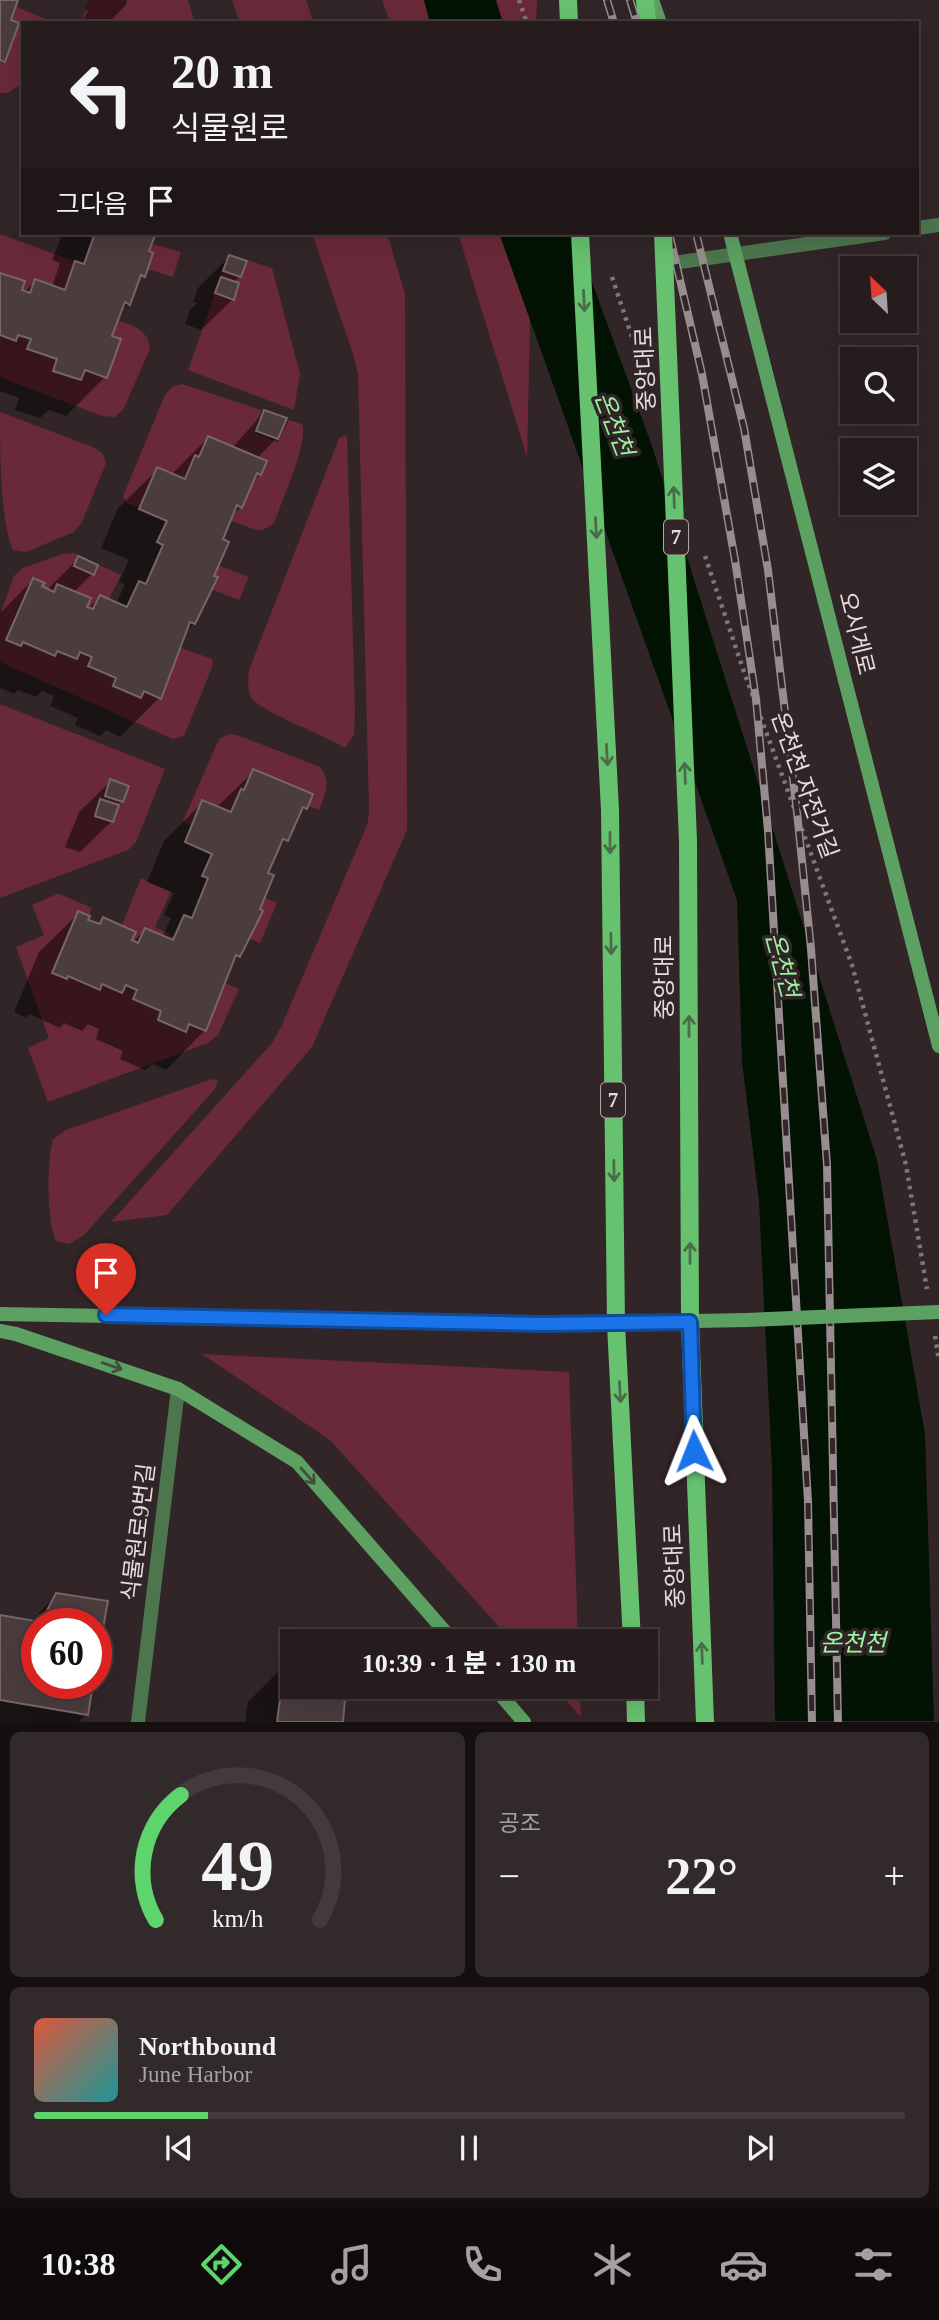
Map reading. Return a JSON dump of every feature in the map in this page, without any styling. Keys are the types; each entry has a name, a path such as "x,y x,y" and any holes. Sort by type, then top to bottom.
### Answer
{"main road":[{"path":"568,0 569,21"},
{"path":"645,0 647,21"},
{"path":"652,0 659,21"},
{"name":"중앙대로","path":"580,235 610,810 616,1324 631,1629"},
{"name":"중앙대로","path":"663,235 688,841 690,1322 705,1721"},
{"name":"오시게로","path":"731,235 939,1046"},
{"path":"0,1314 616,1324 939,1312"},
{"path":"0,1331 16,1334 178,1389 296,1462 443,1629"},
{"path":"505,1699 524,1721"},
{"path":"635,1699 636,1721"}],"street":[{"path":"919,228 939,225"},
{"path":"666,264 872,235"},
{"name":"식물원로9번길","path":"138,1721 178,1389"}],"path":[{"path":"519,0 526,21"},
{"path":"610,272 640,362"},
{"name":"온천천 자전거길","path":"701,543 744,672 852,965 906,1165 928,1295"},
{"path":"934,1335 939,1361"}],"shaded area":[{"path":"0,0 51,21 21,21 21,84 8,93 0,93"},
{"path":"89,0 188,0 194,21 112,19 82,21"},
{"path":"232,0 306,0 313,21 239,21"},
{"path":"382,0 537,0 536,21 389,21"},
{"path":"0,234 90,267 100,235 140,235 138,240 181,252 173,277 128,263 105,317 140,330 149,341 150,349 123,410 115,417 102,416 0,377"},
{"path":"313,235 388,235 405,294 407,830 312,1047 167,1215 111,1222 272,1043 368,823 358,374"},
{"path":"459,235 532,235 527,457"},
{"path":"229,254 272,268 300,374 294,410 188,370"},
{"path":"182,384 261,410 254,433 278,442 289,420 302,424 303,432 298,458 274,523 263,530 256,530 213,514 195,557 249,577 239,600 198,584 170,644 212,659 213,665 184,736 173,739 0,662 0,615 14,576 23,568 62,554 74,553 121,575 104,609 140,624 180,524 127,503 123,496 165,395 173,386"},
{"path":"0,412 93,447 102,453 106,463 82,522 74,532 26,552 13,550 5,522"},
{"path":"347,435 355,711 354,735 345,748 256,703 251,697 248,680 249,670 339,438"},
{"path":"0,704 165,769 136,842 128,850 0,898"},
{"path":"229,734 320,767 327,783 319,810 292,799 253,892 277,903 260,943 234,932 215,979 239,989 218,1035 208,1043 48,1102 28,1048 49,1038 16,947 44,935 32,905 57,894 62,895 92,908 88,918 119,932 141,878 171,892 155,927 192,946 234,845 183,821 219,739"},
{"path":"212,1079 218,1080 215,1089 84,1235 69,1244 56,1241 50,1219 48,1190 53,1139 66,1130"},
{"path":"202,1354 569,1372 578,1629 501,1629 330,1440"},
{"path":"565,1699 580,1699 581,1717"}],"water":[{"path":"424,0 496,0 502,21 429,21"},
{"name":"온천천","path":"500,235 575,235 652,446 877,1160 925,1434 934,1721 775,1721 772,1469 759,1201 742,1061 737,900"}],"building":[{"path":"0,0 18,0 11,20 19,23 5,62 0,60"},
{"path":"94,235 155,235 149,251 153,253 145,277 141,275 130,305 125,302 112,336 121,339 107,378 85,370 81,380 53,371 57,359 27,349 31,339 18,335 16,341 0,335 0,273 25,281 22,290 30,293 35,279 65,290 75,261 84,264"},
{"path":"229,255 247,261 241,277 223,271"},
{"path":"221,277 239,283 234,300 215,293"},
{"path":"264,410 287,418 278,439 256,431"},
{"path":"208,436 267,461 261,475 257,473 242,508 237,505 223,539 229,542 214,576 218,577 195,624 190,622 161,699 144,691 141,698 113,686 116,678 88,666 92,657 80,652 77,659 57,651 55,656 23,642 21,646 6,640 33,578 45,583 42,586 54,592 57,584 91,598 87,607 93,609 100,595 127,607 139,581 146,584 163,545 157,542 167,521 139,509 157,467 185,479 195,455 199,457"},
{"path":"78,556 98,565 94,575 74,566"},
{"path":"253,769 313,794 307,809 303,807 288,841 283,839 268,873 274,875 260,909 263,911 240,957 236,955 206,1031 189,1024 186,1032 158,1020 161,1011 133,999 137,990 126,985 122,993 102,984 100,990 68,976 67,979 52,973 78,911 90,916 88,920 100,924 103,917 136,932 132,940 138,943 145,928 173,940 184,915 192,918 208,878 202,876 212,854 185,842 202,800 231,812"},
{"path":"110,779 129,786 123,802 105,796"},
{"path":"100,799 119,805 113,822 95,816"},
{"path":"56,1593 108,1601 107,1608 48,1608"},
{"path":"0,1615 21,1619 21,1699 91,1699 88,1715 0,1700"},
{"path":"280,1699 345,1699 343,1722 277,1722"}],"railway":[{"path":"607,0 613,21"},
{"path":"630,0 636,21"},
{"path":"669,235 702,374 756,699 768,831 808,1501 812,1722"},
{"path":"696,235 744,428 768,570 811,949 827,1165 838,1722"}],"route":[{"path":"106,1315 543,1324 690,1322 694,1451"}]}
